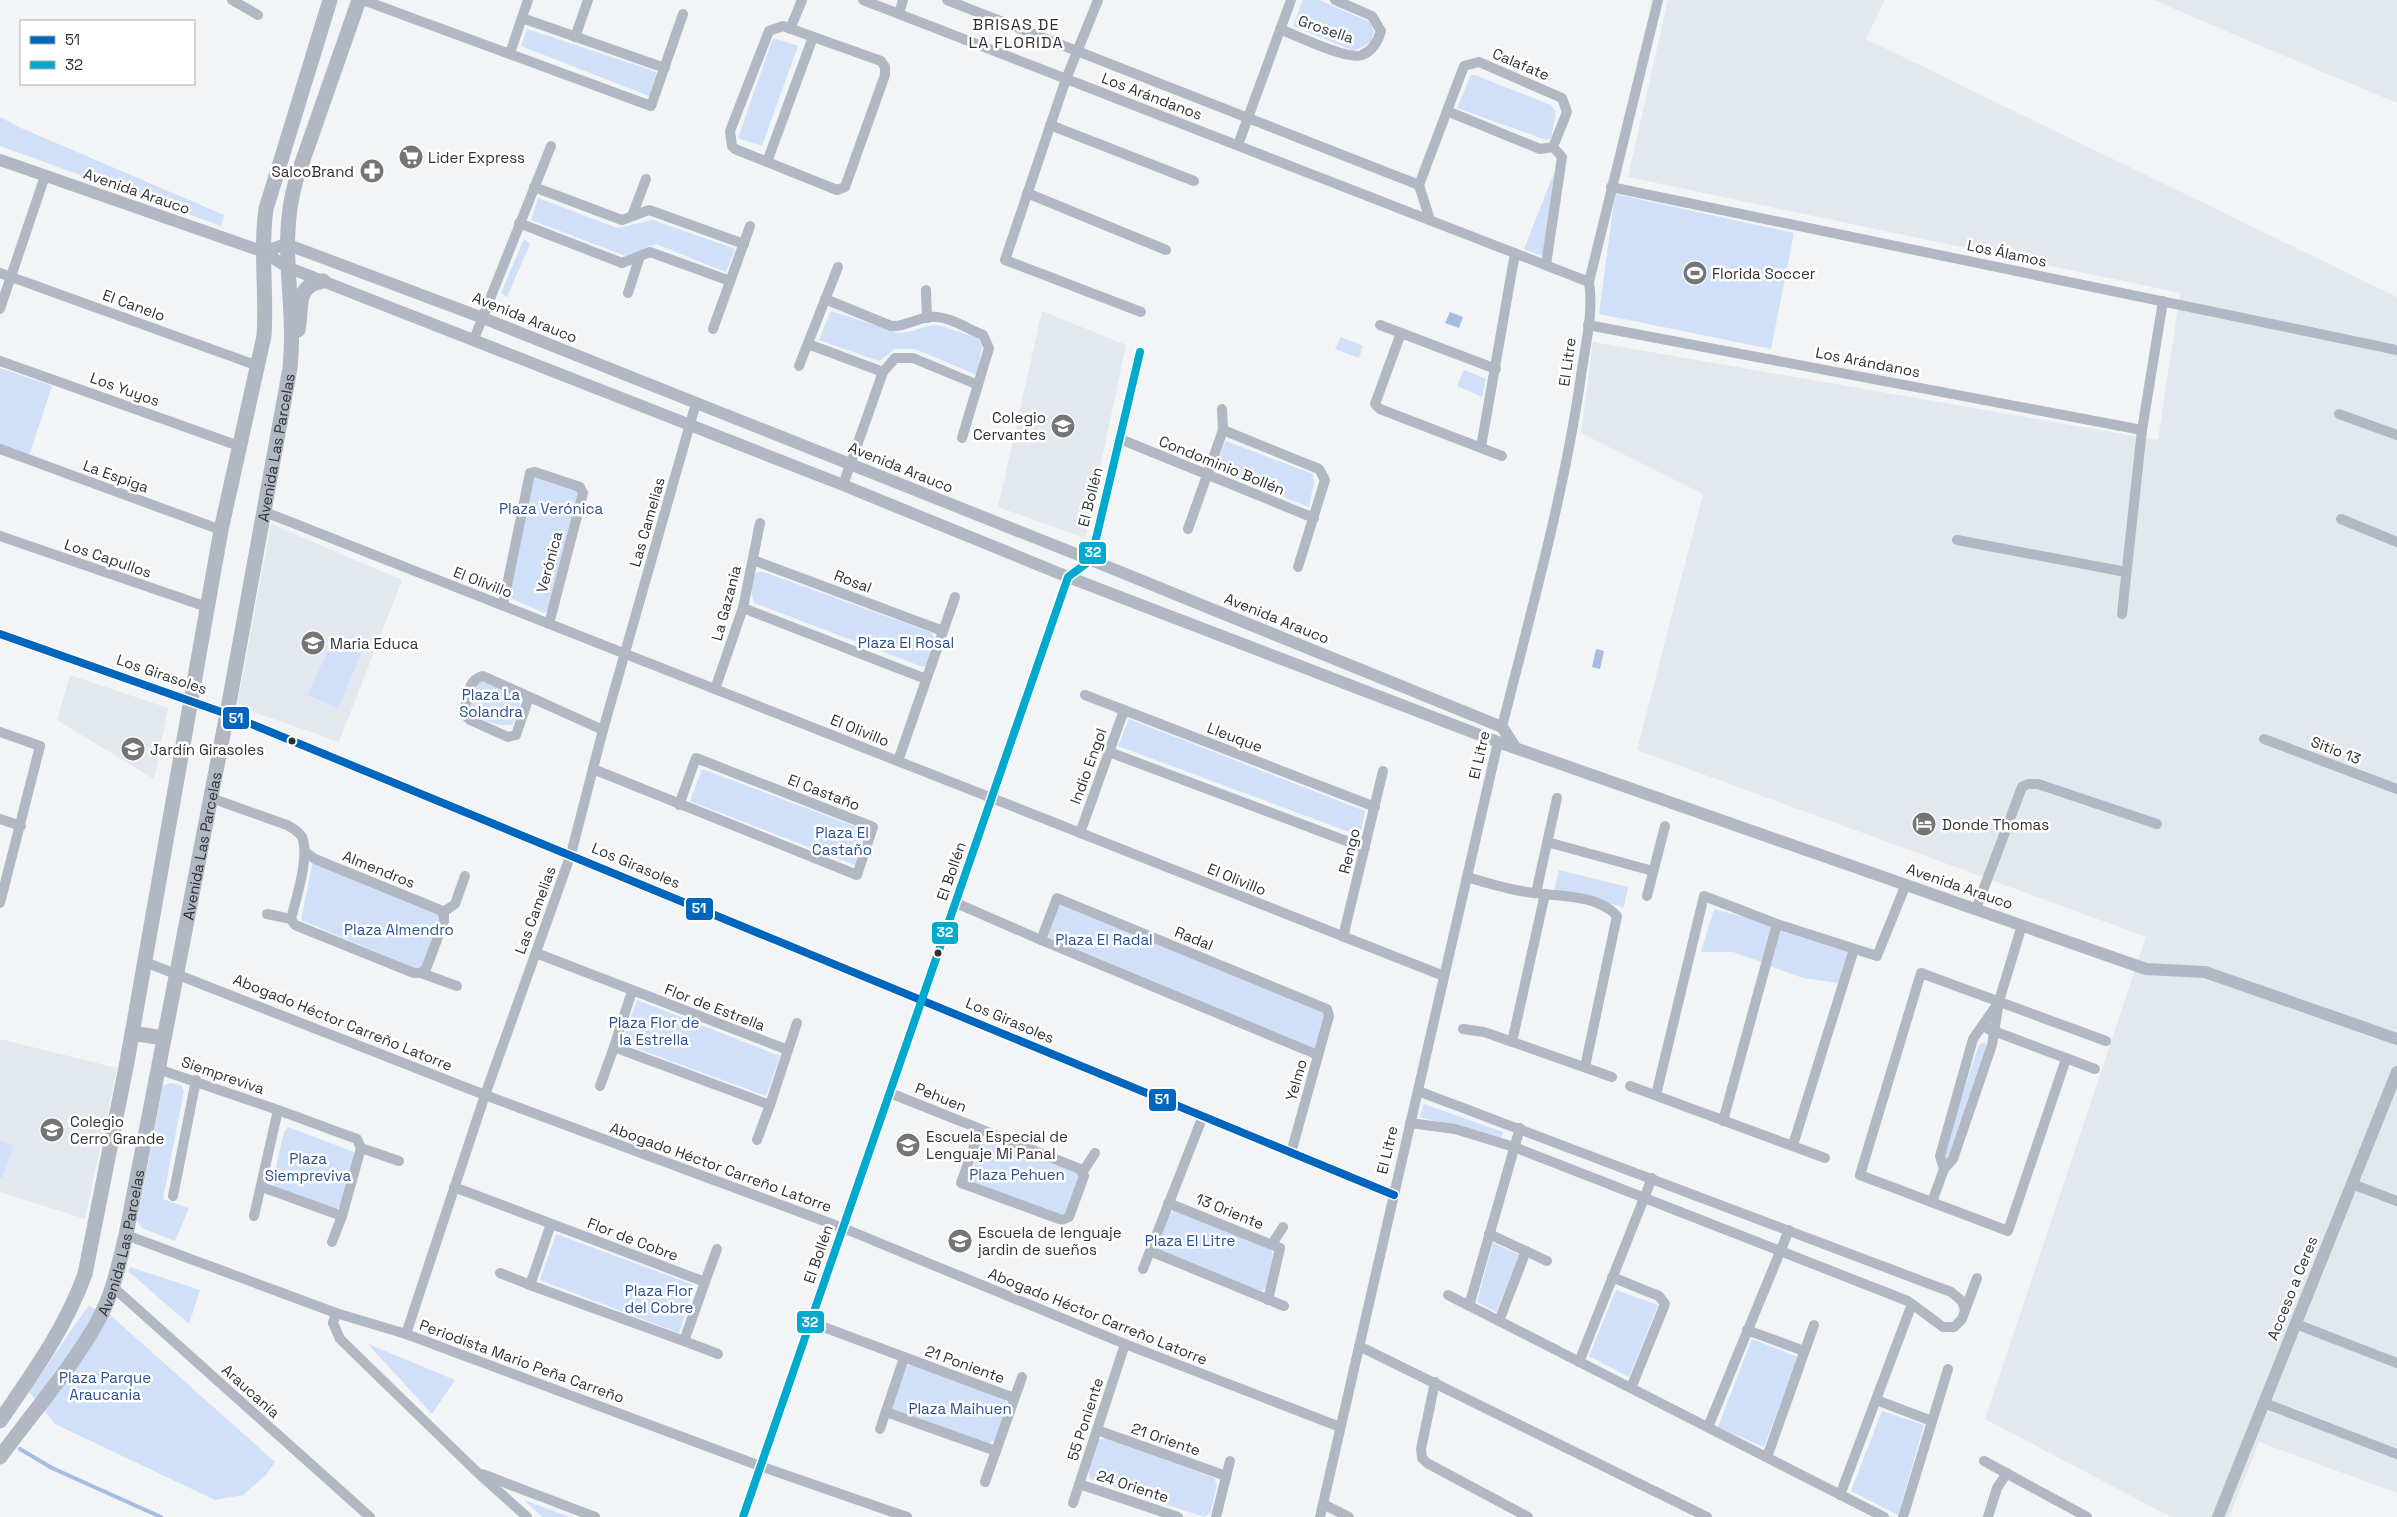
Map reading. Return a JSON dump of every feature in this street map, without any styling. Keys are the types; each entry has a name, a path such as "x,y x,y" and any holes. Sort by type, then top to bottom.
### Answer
{"main road":[{"name":"Avenida Las Parcelas","path":"0,1420 51,1346 75,1300 85,1274 145,962 221,530 258,366 266,310 264,252 266,209 330,0"},
{"name":"Avenida Las Parcelas","path":"0,1457 74,1357 99,1319 113,1287 126,1235 227,714 290,368 292,336 286,244 289,207 296,180 358,0"},
{"path":"290,368 300,323 303,291 312,283 323,281"},
{"path":"132,1033 163,1038"}],"street":[{"path":"232,0 258,15"},
{"path":"362,0 651,106 683,14"},
{"path":"510,53 528,0"},
{"path":"576,36 588,0"},
{"path":"790,28 802,0"},
{"name":"Los Arándanos","path":"863,0 1589,282"},
{"path":"899,14 903,0"},
{"name":"Los Arándanos","path":"947,0 1419,185"},
{"path":"1098,0 1066,79 1005,260 1141,312"},
{"name":"Grosella","path":"1238,145 1291,0"},
{"name":"Grosella","path":"1280,28 1348,55 1362,56 1376,45 1381,31 1372,16 1335,0"},
{"name":"El Litre","path":"1320,1517 1498,742 1564,479 1573,436 1588,324 1591,292 1589,282 1658,0"},
{"path":"522,18 665,68"},
{"path":"782,26 790,28 881,61 885,67 885,75 845,187 837,190 735,149 732,146 730,131 769,31 782,26"},
{"path":"767,162 813,37"},
{"name":"Calafate","path":"1419,185 1464,66 1478,62 1562,98 1567,112 1553,147"},
{"path":"1447,111 1540,149 1553,147 1562,157 1546,265"},
{"path":"1050,125 1194,181"},
{"path":"474,339 551,146"},
{"name":"Avenida Arauco","path":"0,160 264,252 287,267 843,485 1068,577 1498,742 2146,969 2205,972 2397,1039"},
{"path":"0,309 45,176"},
{"path":"632,216 646,179"},
{"path":"1419,185 1430,220"},
{"path":"534,187 622,220 649,210 744,244"},
{"name":"Los Álamos","path":"1611,187 2397,350"},
{"path":"1027,193 1166,250"},
{"path":"519,223 622,263 650,252 730,281"},
{"path":"713,329 750,226"},
{"path":"264,252 286,244"},
{"name":"Avenida Arauco","path":"286,244 483,318 851,464 1502,727"},
{"path":"1481,447 1515,253"},
{"path":"628,293 640,256"},
{"path":"799,366 838,267"},
{"name":"El Canelo","path":"0,273 258,366"},
{"path":"926,290 927,318"},
{"path":"825,300 891,326 902,326 927,318 942,318 983,335 989,348 962,438"},
{"path":"2122,614 2142,430 2163,301"},
{"name":"Los Arándanos","path":"1588,324 2142,430"},
{"path":"1380,325 1496,369"},
{"path":"1402,333 1375,404 1380,409 1502,456"},
{"path":"808,344 883,372"},
{"name":"El Bollén","path":"1091,560 1140,352"},
{"path":"843,485 883,372 895,358 913,358 978,385"},
{"name":"Los Yuyos","path":"0,361 239,446"},
{"name":"Las Camelias","path":"406,1334 485,1095 571,854 603,730 696,403"},
{"path":"1188,529 1223,430 1222,408"},
{"path":"2339,414 2397,435"},
{"path":"1223,430 1319,468 1325,480 1298,566"},
{"name":"Condominio Bollén","path":"1120,439 1314,518"},
{"name":"La Espiga","path":"0,450 221,530"},
{"name":"Verónica","path":"503,605 530,473 535,472 580,487 583,493 549,624"},
{"name":"El Olivillo","path":"265,512 1444,976"},
{"path":"2341,519 2397,542"},
{"name":"La Gazania","path":"715,689 743,608 760,523"},
{"name":"Los Capullos","path":"0,536 207,607"},
{"path":"1957,540 2126,572"},
{"name":"Rosal","path":"753,560 943,631"},
{"path":"1068,577 1091,560"},
{"name":"El Bollén","path":"743,1517 1068,577"},
{"path":"898,761 955,597"},
{"path":"743,608 926,679"},
{"name":"Los Girasoles","path":"0,634 227,714 571,854 1394,1195"},
{"path":"529,697 516,735 508,737 470,720 464,714 472,682 477,677 482,676 603,730"},
{"name":"Lleuque","path":"1086,695 1375,807"},
{"name":"Indio Engol","path":"1080,833 1124,710"},
{"path":"1502,727 1515,748"},
{"path":"0,732 40,746 0,903"},
{"name":"Sitio 13","path":"2264,739 2397,790"},
{"path":"1109,752 1365,848"},
{"name":"El Castaño","path":"593,769 679,805 857,875 873,827 696,758 679,805"},
{"name":"Rengo","path":"1343,937 1383,772"},
{"path":"1976,909 2022,787 2028,784 2038,784 2157,824"},
{"path":"211,798 296,830 302,838 305,852 292,919 295,925 414,973 421,973 457,986"},
{"path":"1512,1042 1541,894 1547,842 1557,798"},
{"path":"0,819 21,826"},
{"path":"1647,896 1665,826"},
{"path":"1547,842 1653,871"},
{"name":"Almendros","path":"305,852 315,859 440,910 442,913"},
{"path":"421,973 426,969 441,930 444,921 442,913 455,904 465,876"},
{"path":"1467,877 1501,887 1578,898 1611,909 1617,916 1585,1067"},
{"path":"1656,1095 1704,896 1777,924 1877,956 1906,884"},
{"name":"Radal","path":"1041,940 1058,898 1327,1009 1329,1016"},
{"path":"956,903 1318,1055"},
{"path":"267,914 292,919"},
{"path":"1723,1121 1777,924"},
{"path":"1932,1202 1944,1169 1953,1159 1992,1045 1993,1030 2000,1001 2022,925"},
{"path":"1793,1145 1854,949"},
{"name":"Flor de Estrella","path":"536,953 788,1050"},
{"name":"Abogado Héctor Carreño Latorre","path":"145,962 485,1095 843,1228 1125,1344 1340,1427"},
{"path":"2066,1059 2008,1231 1860,1174 1920,973 2106,1041"},
{"path":"600,1086 632,991"},
{"path":"1944,1169 1940,1156 1973,1039 2000,1001"},
{"name":"Yelmo","path":"1291,1152 1329,1016"},
{"path":"757,1140 797,1023"},
{"path":"1982,1028 1993,1030 2095,1069"},
{"path":"1463,1030 1484,1032 1612,1077"},
{"path":"614,1046 770,1105"},
{"name":"Siempreviva","path":"158,1068 357,1139 361,1148 399,1161"},
{"name":"Acceso a Ceres","path":"2218,1517 2397,1072"},
{"path":"173,1196 196,1080"},
{"path":"1630,1086 1825,1158"},
{"path":"1418,1090 1951,1292 1962,1301 1965,1310"},
{"name":"Pehuen","path":"890,1093 1080,1169 1083,1174"},
{"name":"Siempreviva","path":"254,1216 278,1110"},
{"path":"1143,1269 1203,1116"},
{"path":"1410,1123 1455,1129 1514,1147 1780,1250 1912,1304 1943,1327 1954,1327 1962,1319 1976,1278"},
{"path":"1469,1306 1520,1128"},
{"path":"980,1130 961,1183 1062,1220 1070,1217 1083,1174 1095,1153"},
{"path":"332,1242 342,1216 361,1148"},
{"path":"1579,1362 1652,1178"},
{"path":"2352,1184 2397,1201"},
{"path":"262,1187 342,1216"},
{"name":"Flor de Cobre","path":"454,1188 705,1282"},
{"name":"13 Oriente","path":"1168,1203 1276,1246"},
{"path":"530,1285 551,1224"},
{"path":"1268,1300 1276,1246 1283,1227"},
{"path":"1708,1427 1789,1230"},
{"path":"1490,1234 1547,1261"},
{"name":"Periodista Mario Peña Carreño","path":"126,1235 336,1312 406,1334 760,1466 906,1517"},
{"path":"684,1341 717,1250"},
{"path":"1150,1251 1284,1306"},
{"path":"1499,1321 1526,1251"},
{"path":"500,1273 718,1354"},
{"path":"1612,1277 1659,1296 1665,1304 1631,1388"},
{"name":"Araucanía","path":"113,1287 370,1517"},
{"path":"1448,1295 1884,1517"},
{"path":"1840,1494 1912,1304"},
{"path":"336,1312 333,1323 340,1339 477,1472 527,1517"},
{"name":"21 Poniente","path":"810,1322 1014,1398"},
{"path":"2296,1324 2397,1363"},
{"path":"1767,1457 1814,1325"},
{"path":"1748,1330 1804,1351"},
{"name":"55 Poniente","path":"1073,1503 1125,1344"},
{"path":"1359,1346 1706,1517"},
{"path":"880,1429 904,1358"},
{"path":"1903,1517 1948,1369"},
{"path":"985,1482 1022,1377"},
{"path":"1435,1382 1421,1449 1422,1458 1427,1463 1528,1517"},
{"path":"1876,1400 1932,1421"},
{"path":"2264,1403 2397,1454"},
{"path":"886,1412 996,1451"},
{"name":"21 Oriente","path":"1097,1430 1226,1476"},
{"path":"1984,1461 2087,1517"},
{"path":"1216,1517 1230,1462"},
{"path":"477,1472 595,1517"},
{"path":"1988,1517 1997,1488 2007,1473"},
{"name":"24 Oriente","path":"1079,1484 1178,1517"},
{"path":"1323,1504 1349,1517"}],"shaded area":[{"path":"1668,0 1885,0 1866,39 2397,297 2397,1493 2259,1442 2229,1517 2171,1517 1985,1419 2146,937 1637,750 1703,494 1581,433 1593,342 2158,440 2180,293 1628,177"},
{"path":"2154,0 2397,0 2397,103 2263,47"},
{"name":"Colegio Cervantes","path":"1042,311 1126,345 1085,538 998,507"},
{"path":"1450,312 1463,317 1459,328 1445,323"},
{"name":"Maria Educa","path":"271,524 402,580 339,742 237,706"},
{"path":"1596,649 1604,651 1600,669 1592,667"},
{"name":"Jardín Girasoles","path":"70,675 168,708 154,779 57,720"},
{"name":"Colegio Cerro Grande","path":"0,1039 117,1068 85,1219 0,1192"}],"green space":[{"path":"1303,0 1319,0 1370,22 1374,32 1371,42 1354,51 1293,26"},
{"path":"527,29 657,72 649,96 521,46"},
{"path":"773,38 798,46 762,146 738,138"},
{"path":"1471,75 1551,105 1556,112 1551,138 1546,140 1457,108"},
{"path":"0,117 21,128 224,215 221,226 0,146"},
{"path":"1554,173 1545,257 1524,249"},
{"name":"Florida Soccer","path":"1615,194 1794,233 1771,349 1599,314"},
{"path":"538,198 617,228 653,220 735,249 726,272 656,244 626,256 531,220"},
{"path":"524,239 530,244 507,297 501,293"},
{"path":"831,311 899,333 938,325 978,338 982,347 977,375 915,349 895,349 879,361 819,340"},
{"path":"1341,337 1363,346 1359,358 1335,349"},
{"path":"0,368 52,386 29,456 0,446"},
{"path":"1464,370 1486,379 1482,397 1457,386"},
{"path":"1226,441 1313,474 1314,482 1309,507 1214,469"},
{"name":"Plaza Verónica","path":"537,476 580,491 549,610 544,613 510,598 508,592 532,478"},
{"name":"Plaza El Rosal","path":"757,572 764,572 932,633 935,643 928,664 923,667 754,603 752,587 753,579"},
{"path":"332,641 361,654 338,708 308,695"},
{"name":"Plaza La Solandra","path":"485,680 516,694 520,703 513,724 502,725 490,722 478,717 469,710 477,683"},
{"path":"1129,719 1365,811 1360,836 1118,746"},
{"name":"Plaza El Castaño","path":"702,769 864,830 855,865 690,801"},
{"name":"Plaza Almendro","path":"313,861 440,913 442,921 424,967 417,969 301,920"},
{"path":"1559,870 1628,887 1624,907 1554,891"},
{"name":"Plaza El Radal","path":"1061,901 1325,1012 1316,1049 1048,937"},
{"path":"1714,909 1775,925 1764,963 1733,952 1701,952"},
{"path":"1778,926 1849,948 1838,983 1803,978 1767,965"},
{"name":"Plaza Flor de la Estrella","path":"637,1000 780,1056 766,1096 622,1043"},
{"path":"1984,1042 1989,1047 1950,1155 1945,1160 1943,1154 1979,1045"},
{"path":"170,1083 181,1085 184,1091 163,1199 189,1208 175,1241 142,1228 137,1221 163,1086"},
{"path":"1424,1104 1503,1132 1501,1139 1420,1117"},
{"name":"Plaza Siempreviva","path":"288,1127 354,1152 356,1158 341,1205 337,1209 275,1188 273,1179 284,1132"},
{"name":"Plaza Pehuen","path":"987,1137 1075,1171 1080,1178 1067,1213 1061,1216 972,1182 970,1178 981,1141"},
{"path":"0,1141 13,1145 2,1178 0,1178"},
{"name":"Plaza El Litre","path":"1177,1210 1271,1249 1273,1255 1265,1289 1260,1291 1158,1252 1157,1245 1170,1212"},
{"name":"Plaza Flor del Cobre","path":"556,1234 694,1285 679,1333 540,1280"},
{"path":"1493,1243 1520,1255 1496,1312 1477,1302"},
{"path":"130,1267 200,1290 189,1324 128,1271"},
{"path":"1616,1290 1658,1305 1629,1377 1589,1356"},
{"name":"Plaza Parque Araucania","path":"88,1306 108,1313 275,1462 266,1475 243,1495 215,1500 55,1424 29,1392"},
{"path":"1752,1339 1798,1357 1764,1447 1718,1427"},
{"path":"368,1344 455,1380 432,1414"},
{"name":"Plaza Maihuen","path":"911,1365 1004,1398 1007,1404 995,1439 988,1444 893,1412 891,1406 904,1367"},
{"path":"1882,1411 1924,1425 1898,1515 1851,1491"},
{"path":"1107,1438 1214,1478 1217,1485 1210,1513 1204,1517 1090,1479 1088,1470 1097,1440"},
{"path":"524,1500 570,1517 542,1517"}],"waterway":[{"path":"20,1449 52,1468 161,1517"}],"transit line":[{"name":"32","path":"743,1517 1068,577 1091,560 1140,352"},
{"name":"51","path":"0,634 227,714 1394,1195"}],"place":[{"name":"Lider Express","path":"411,157"},
{"name":"SalcoBrand","path":"372,171"},
{"name":"Florida Soccer","path":"1695,273"},
{"name":"Colegio Cervantes","path":"1063,426"},
{"name":"Maria Educa","path":"313,643"},
{"name":"Jardín Girasoles","path":"133,749"},
{"name":"Donde Thomas","path":"1924,824"},
{"name":"Colegio Cerro Grande","path":"52,1130"},
{"name":"Escuela Especial de Lenguaje Mi Panal","path":"908,1145"},
{"name":"Escuela de lenguaje jardin de sueños","path":"960,1241"}],"district":[{"name":"BRISAS DE LA FLORIDA","path":"1016,33"}]}
